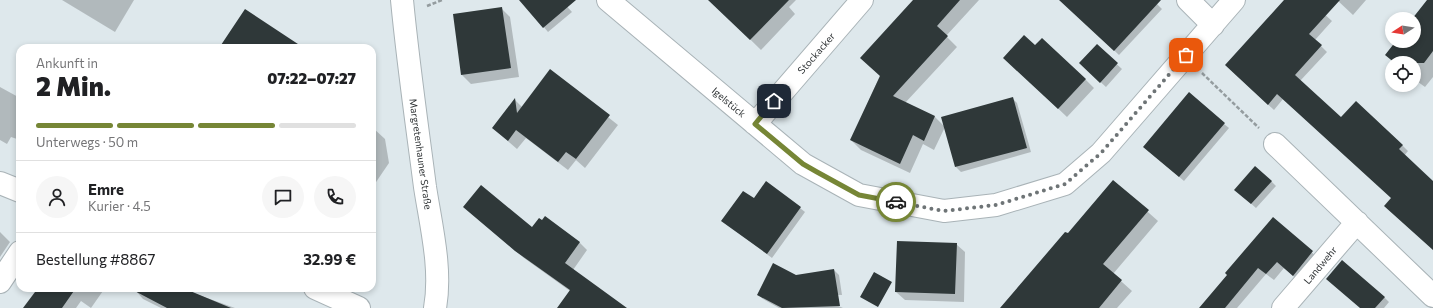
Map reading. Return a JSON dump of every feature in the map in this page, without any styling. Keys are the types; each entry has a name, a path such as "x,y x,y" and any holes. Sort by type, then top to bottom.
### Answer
{"street":[{"name":"Margretenhauner Straße","path":"402,0 436,262 437,298 435,308"},
{"name":"Igelstück","path":"608,0 803,164 859,195 944,211 996,205 1065,184 1101,153 1234,0"},
{"name":"Stockacker","path":"755,124 862,0"},
{"path":"1188,0 1213,25"},
{"path":"1275,144 1433,296"},
{"path":"0,183 16,189"},
{"name":"Landwehr","path":"1284,308 1356,222"},
{"path":"0,282 16,258"},
{"path":"324,292 359,308"}],"path":[{"path":"1186,55 1275,144"}],"building":[{"path":"519,0 576,0 543,28"},
{"path":"708,0 789,0 750,40"},
{"path":"913,0 960,0 937,26 948,36 893,96 935,116 924,141 913,135 900,164 850,140 880,76 860,58"},
{"path":"1059,0 1161,0 1114,51"},
{"path":"1284,0 1340,0 1309,34 1322,45 1295,75 1341,117 1356,101 1403,145 1399,149 1433,181 1433,250 1384,206 1391,198 1277,94 1268,105 1225,65"},
{"path":"1427,0 1433,0 1433,51 1424,63 1421,63 1421,56 1386,56 1385,55 1390,48 1421,48 1421,12 1418,12"},
{"path":"502,7 511,68 461,75 453,14"},
{"path":"245,9 298,44 222,44"},
{"path":"1024,35 1035,45 1042,38 1086,79 1058,109 1003,58"},
{"path":"1097,44 1118,63 1100,83 1079,63"},
{"path":"550,69 610,115 576,159 566,152 558,162 516,130 508,141 492,128 515,98 517,113"},
{"path":"1189,92 1225,123 1179,177 1143,147"},
{"path":"1013,97 1027,148 955,167 941,117"},
{"path":"1255,166 1272,181 1251,204 1234,190"},
{"path":"1113,180 1149,210 1103,264 1122,280 1099,308 1000,308 1065,232 1068,233"},
{"path":"766,181 801,207 767,254 721,221 743,191 754,198"},
{"path":"481,185 532,227 539,218 542,220 545,216 580,242 565,263 627,308 557,308 570,290 515,251 463,207"},
{"path":"1273,217 1313,251 1293,276 1277,262 1266,274 1258,268 1225,308 1199,308 1227,275 1225,273"},
{"path":"897,241 957,243 955,294 895,292"},
{"path":"1342,260 1385,297 1375,308 1360,308 1326,279"},
{"path":"773,263 796,275 834,269 840,306 782,308 757,295"},
{"path":"874,272 892,282 878,307 860,297"},
{"path":"35,292 73,292 62,308 23,308"},
{"path":"137,292 193,292 231,308 167,308"}],"way so far":[{"path":"896,202 944,211 996,205 1065,184 1101,153 1186,55"}],"route":[{"path":"774,101 755,124 803,164 859,195 896,202"}]}
